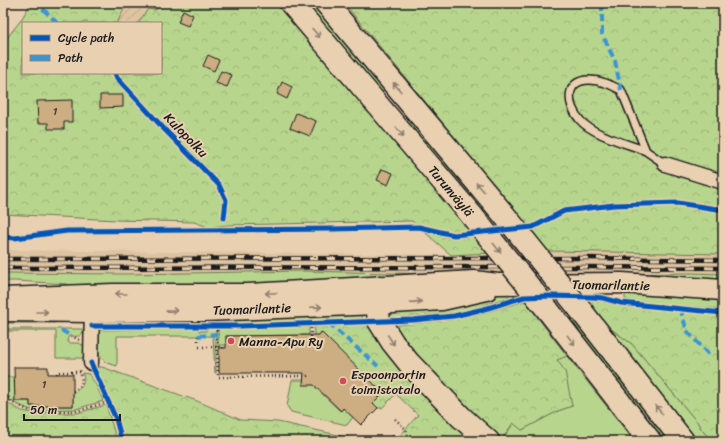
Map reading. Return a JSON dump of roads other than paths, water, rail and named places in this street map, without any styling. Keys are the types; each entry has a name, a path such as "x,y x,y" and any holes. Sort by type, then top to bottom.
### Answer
{"highway":[{"name":"Turunväylä","path":"290,3 473,218 547,309 650,441"},
{"name":"Turunväylä","path":"326,3 505,216 683,441"},
{"path":"379,296 379,321 393,343 409,363 488,441"}],"main road":[{"name":"Tuomarilantie","path":"3,298 204,311 379,296 442,300 486,291 498,284 622,283 723,290"},
{"name":"Tuomarilantie","path":"3,311 92,304"}],"street":[{"path":"665,164 723,182"},
{"path":"84,368 92,304"}],"lane":[{"path":"646,151 621,90 607,83 588,80 576,83 569,96 571,107 580,121 597,132 646,151 665,164"}],"railway":[{"path":"3,259 585,258 723,260"},
{"path":"3,268 723,268"}],"place":[{"name":"Manna-Apu Ry","path":"231,341"},
{"name":"Espoonportin toimistotalo","path":"343,381"}]}
